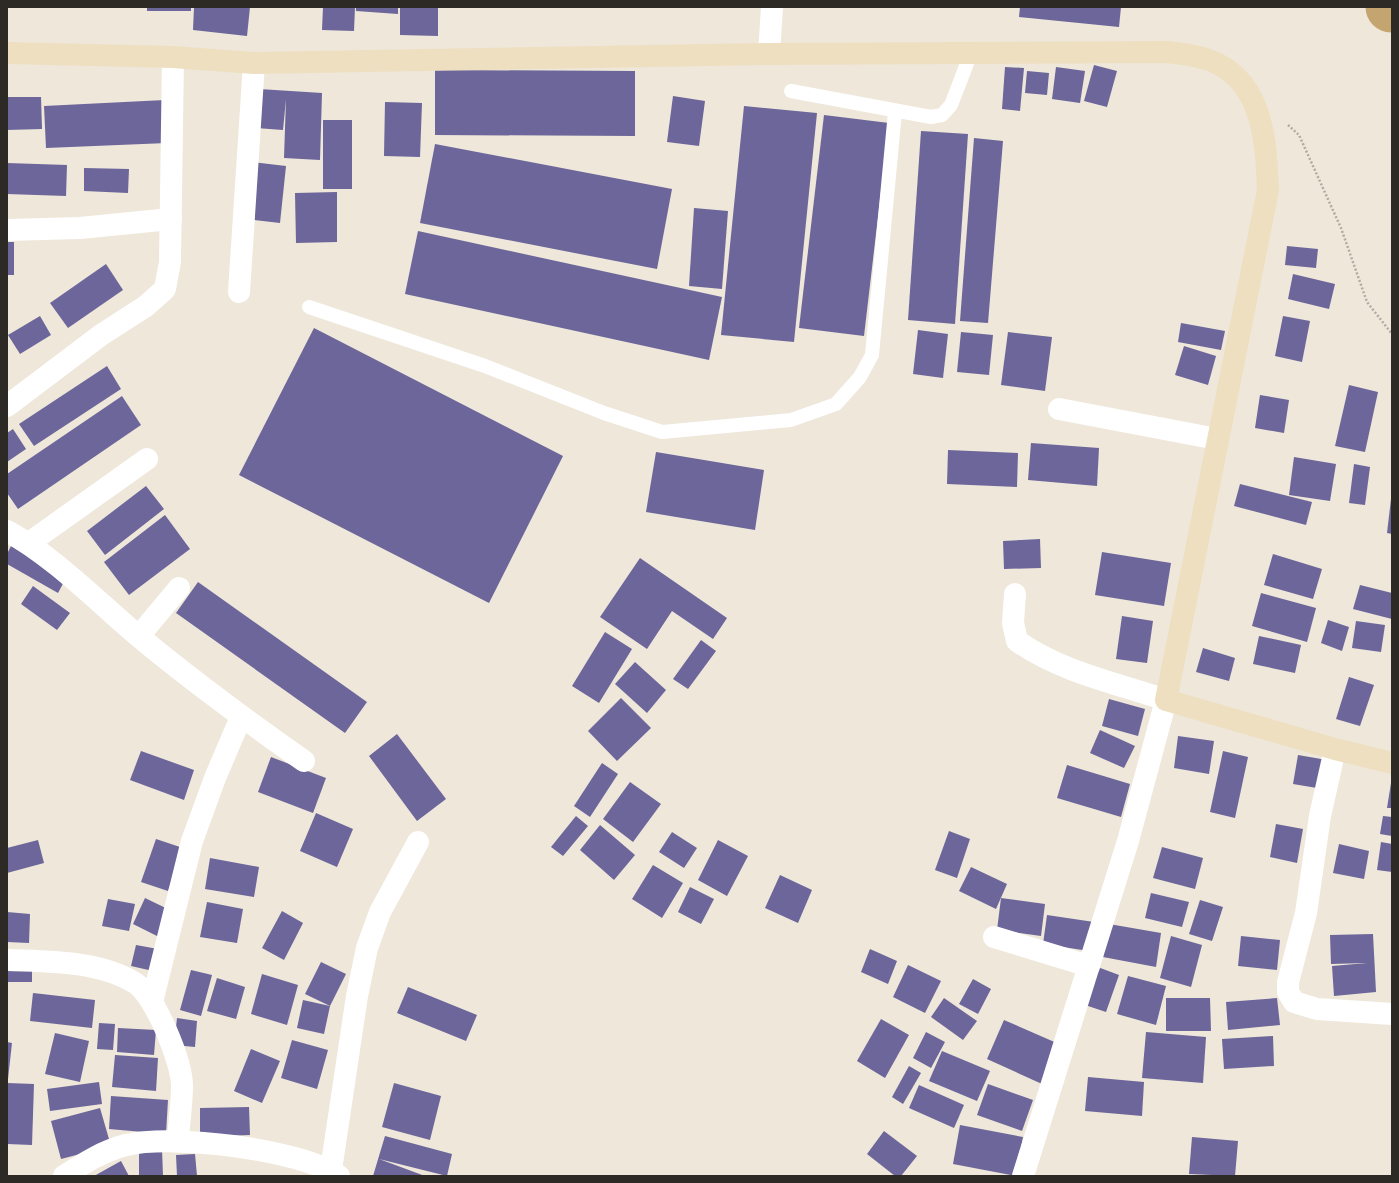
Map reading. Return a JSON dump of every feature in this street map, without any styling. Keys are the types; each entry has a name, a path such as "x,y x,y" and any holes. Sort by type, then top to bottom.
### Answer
{"street":[{"path":"769,54 772,7"},
{"path":"7,53 174,57 254,63 769,54 1167,52 1194,55 1219,64 1240,80 1255,106 1262,127 1267,157 1268,190 1166,700 1128,841 1023,1176"},
{"path":"7,406 101,335 146,306 165,289 170,262 174,57"},
{"path":"239,292 254,63"},
{"path":"7,230 80,228 171,219"},
{"path":"1059,410 1217,439"},
{"path":"29,543 147,460"},
{"path":"7,531 29,543 139,636 241,717 304,761"},
{"path":"139,636 179,588"},
{"path":"1015,594 1013,623 1017,641 1030,651 1064,667 1166,700 1335,749 1392,763"},
{"path":"152,1002 192,841 215,778 241,717"},
{"path":"1335,749 1320,816 1306,913 1288,982 1288,992 1294,1002 1317,1009 1392,1014"},
{"path":"64,1176 92,1158 110,1150 128,1145 178,1140 253,1150 307,1161 335,1173 357,996 367,948 380,912 418,842"},
{"path":"994,937 1088,966"},
{"path":"7,960 52,962 96,968 135,983 152,1002 177,1057 182,1084 178,1140"}],"lane":[{"path":"791,91 931,118 942,115 951,105 971,53"},
{"path":"309,307 485,366 604,413 662,432 791,420 836,404 860,377 872,355 895,112"}],"path":[{"path":"1283,120 1299,135 1341,228 1367,302 1392,334"}],"building":[{"path":"147,7 191,7 191,11 147,11"},
{"path":"194,7 250,7 247,36 193,30"},
{"path":"323,7 355,7 354,31 322,30"},
{"path":"356,7 398,7 398,14 356,11"},
{"path":"400,7 438,7 438,36 400,35"},
{"path":"1020,7 1121,7 1119,27 1019,17"},
{"path":"1094,65 1117,71 1107,107 1084,101"},
{"path":"1005,67 1024,68 1020,111 1002,109"},
{"path":"1056,67 1085,71 1080,103 1052,99"},
{"path":"435,70 635,71 635,136 435,135"},
{"path":"1027,71 1049,73 1047,95 1025,93"},
{"path":"259,89 322,93 320,160 284,158 286,99 283,130 256,128"},
{"path":"673,96 705,101 699,146 667,142"},
{"path":"7,97 41,97 42,129 7,130"},
{"path":"165,100 167,143 46,148 44,106"},
{"path":"385,102 422,103 420,157 384,156"},
{"path":"744,106 817,113 794,342 721,335"},
{"path":"824,115 889,123 864,336 799,328"},
{"path":"323,120 352,120 352,189 323,189"},
{"path":"921,131 968,134 955,324 908,320"},
{"path":"974,138 1003,141 988,323 960,321"},
{"path":"435,144 672,189 657,269 420,223"},
{"path":"251,162 286,166 280,223 245,219"},
{"path":"7,163 67,165 66,196 7,194"},
{"path":"84,168 129,169 128,193 84,191"},
{"path":"337,192 337,242 296,243 295,193"},
{"path":"694,208 728,211 722,289 689,286"},
{"path":"418,231 722,297 709,360 405,294"},
{"path":"7,242 14,242 14,275 7,275"},
{"path":"1287,246 1318,249 1316,268 1285,265"},
{"path":"106,264 123,290 68,328 50,303"},
{"path":"1293,274 1335,284 1329,309 1288,299"},
{"path":"40,316 51,335 20,354 8,335"},
{"path":"1283,316 1310,321 1302,362 1275,356"},
{"path":"1181,323 1225,331 1221,350 1178,342"},
{"path":"314,328 563,456 489,603 239,475"},
{"path":"918,330 948,334 943,378 913,374"},
{"path":"961,332 993,335 989,375 957,372"},
{"path":"1008,332 1052,337 1045,391 1001,385"},
{"path":"1184,346 1216,356 1208,385 1175,375"},
{"path":"107,366 121,389 34,446 19,424"},
{"path":"1349,385 1378,392 1365,452 1335,446"},
{"path":"1260,395 1289,400 1284,433 1255,428"},
{"path":"122,396 141,425 18,509 7,493 7,474"},
{"path":"13,429 26,449 7,462 7,433"},
{"path":"1031,443 1099,448 1097,486 1028,480"},
{"path":"948,450 1018,453 1017,487 947,484"},
{"path":"656,452 764,470 755,530 646,512"},
{"path":"1294,457 1336,464 1330,501 1289,495"},
{"path":"1354,464 1370,467 1365,505 1349,503"},
{"path":"1240,484 1312,502 1306,525 1234,506"},
{"path":"146,486 164,509 105,555 87,531"},
{"path":"1392,499 1392,534 1387,533"},
{"path":"165,515 190,549 129,595 104,562"},
{"path":"1040,539 1041,568 1004,569 1003,541"},
{"path":"11,546 66,578 58,593 7,564 7,554"},
{"path":"1102,552 1171,563 1164,606 1095,595"},
{"path":"1273,554 1322,569 1313,599 1264,585"},
{"path":"640,558 727,618 713,639 672,611 647,649 600,617"},
{"path":"198,582 367,702 345,733 176,613"},
{"path":"1360,585 1392,593 1392,619 1353,609"},
{"path":"33,586 70,613 57,630 21,604"},
{"path":"1261,593 1316,608 1307,642 1252,626"},
{"path":"1122,616 1153,621 1147,663 1116,659"},
{"path":"1328,620 1349,627 1342,651 1321,643"},
{"path":"1356,621 1385,625 1381,652 1352,648"},
{"path":"605,632 632,649 599,703 572,686"},
{"path":"1259,636 1301,645 1295,673 1253,664"},
{"path":"701,640 716,651 688,689 673,679"},
{"path":"1203,648 1235,658 1229,681 1196,672"},
{"path":"635,662 666,690 647,713 615,684"},
{"path":"1349,677 1374,685 1360,726 1336,719"},
{"path":"621,698 651,728 617,761 588,731"},
{"path":"1109,699 1145,709 1138,736 1102,726"},
{"path":"1100,730 1135,746 1124,768 1090,753"},
{"path":"397,734 446,799 417,821 369,756"},
{"path":"1178,736 1214,741 1209,774 1174,768"},
{"path":"141,751 194,770 184,800 130,780"},
{"path":"1223,751 1248,757 1235,818 1210,812"},
{"path":"1298,755 1327,760 1323,789 1293,784"},
{"path":"271,757 326,778 313,813 258,792"},
{"path":"602,763 618,774 590,817 574,806"},
{"path":"1067,765 1130,784 1121,817 1057,798"},
{"path":"630,782 661,804 633,842 603,819"},
{"path":"1391,783 1392,808 1387,808"},
{"path":"316,813 353,829 337,867 300,851"},
{"path":"576,816 588,826 563,856 551,847"},
{"path":"1383,816 1392,817 1392,836 1380,834"},
{"path":"1276,824 1303,829 1297,863 1270,857"},
{"path":"600,825 635,855 614,880 580,850"},
{"path":"949,831 970,839 957,878 935,870"},
{"path":"672,832 697,848 684,868 659,852"},
{"path":"156,839 183,848 168,891 141,882"},
{"path":"38,840 44,863 7,873 7,848"},
{"path":"718,840 748,856 727,896 698,880"},
{"path":"1381,842 1392,844 1392,872 1377,870"},
{"path":"1339,844 1369,851 1364,879 1333,873"},
{"path":"1162,847 1203,858 1195,889 1153,878"},
{"path":"210,858 259,867 254,897 205,889"},
{"path":"653,865 683,883 662,918 632,899"},
{"path":"971,867 1007,884 996,909 959,891"},
{"path":"780,875 812,890 798,923 765,908"},
{"path":"690,887 714,899 701,924 678,912"},
{"path":"1151,893 1189,902 1182,927 1145,918"},
{"path":"145,898 174,912 161,938 133,924"},
{"path":"1001,898 1045,904 1041,936 997,930"},
{"path":"108,899 135,904 129,931 102,926"},
{"path":"1200,900 1223,907 1212,941 1189,934"},
{"path":"207,902 243,909 237,943 200,937"},
{"path":"282,911 303,923 284,960 262,948"},
{"path":"7,912 30,914 29,943 7,942"},
{"path":"1047,915 1094,922 1089,951 1043,944"},
{"path":"1109,924 1161,933 1156,967 1103,957"},
{"path":"1373,934 1376,992 1334,996 1332,966 1367,963 1331,964 1330,935"},
{"path":"1171,936 1202,945 1191,987 1160,978"},
{"path":"1241,936 1280,940 1277,970 1238,966"},
{"path":"136,945 158,949 153,971 131,966"},
{"path":"870,949 897,961 888,984 861,972"},
{"path":"321,962 346,974 330,1006 305,994"},
{"path":"908,965 941,981 925,1013 893,997"},
{"path":"1095,966 1119,975 1106,1012 1082,1004"},
{"path":"7,967 32,967 32,982 7,982"},
{"path":"191,970 212,975 201,1016 180,1010"},
{"path":"262,974 298,985 287,1025 251,1014"},
{"path":"1128,976 1166,986 1156,1025 1117,1014"},
{"path":"217,978 245,987 236,1019 207,1011"},
{"path":"973,979 991,989 978,1014 959,1004"},
{"path":"408,987 477,1015 466,1041 397,1013"},
{"path":"33,993 95,1000 92,1028 30,1021"},
{"path":"944,998 977,1021 963,1040 931,1017"},
{"path":"1166,998 1210,998 1211,1031 1166,1031"},
{"path":"1277,998 1280,1025 1228,1030 1226,1002"},
{"path":"303,1000 330,1006 324,1034 297,1028"},
{"path":"177,1018 197,1021 195,1047 174,1045"},
{"path":"881,1019 909,1035 885,1078 857,1061"},
{"path":"1004,1020 1059,1044 1042,1084 987,1059"},
{"path":"99,1023 115,1024 113,1050 97,1049"},
{"path":"118,1028 156,1030 154,1055 117,1052"},
{"path":"926,1032 945,1042 931,1068 913,1058"},
{"path":"1146,1032 1206,1037 1203,1083 1142,1078"},
{"path":"55,1033 89,1041 80,1082 45,1074"},
{"path":"1273,1036 1274,1066 1224,1069 1222,1039"},
{"path":"292,1040 328,1050 317,1089 281,1078"},
{"path":"7,1042 12,1043 8,1079 7,1079"},
{"path":"251,1049 280,1061 262,1103 234,1091"},
{"path":"942,1051 990,1071 977,1101 929,1081"},
{"path":"115,1055 158,1058 156,1091 112,1087"},
{"path":"909,1066 921,1073 903,1104 892,1097"},
{"path":"1088,1077 1144,1082 1142,1116 1085,1111"},
{"path":"99,1082 102,1104 50,1111 47,1089"},
{"path":"7,1083 34,1084 32,1145 7,1144"},
{"path":"394,1083 441,1096 430,1140 382,1127"},
{"path":"988,1084 1033,1100 1022,1131 977,1115"},
{"path":"919,1085 964,1105 954,1128 909,1108"},
{"path":"111,1096 168,1100 166,1134 109,1129"},
{"path":"249,1107 250,1135 200,1137 200,1108"},
{"path":"100,1108 111,1146 61,1159 51,1121"},
{"path":"960,1125 1023,1137 1016,1176 953,1164"},
{"path":"884,1131 917,1156 901,1176 895,1176 867,1154"},
{"path":"385,1136 452,1154 447,1176 379,1159 425,1176 373,1176"},
{"path":"1192,1137 1238,1141 1235,1176 1189,1174"},
{"path":"139,1149 162,1149 163,1176 139,1176"},
{"path":"195,1154 197,1176 177,1176 176,1155"},
{"path":"121,1161 129,1176 94,1176"}]}
